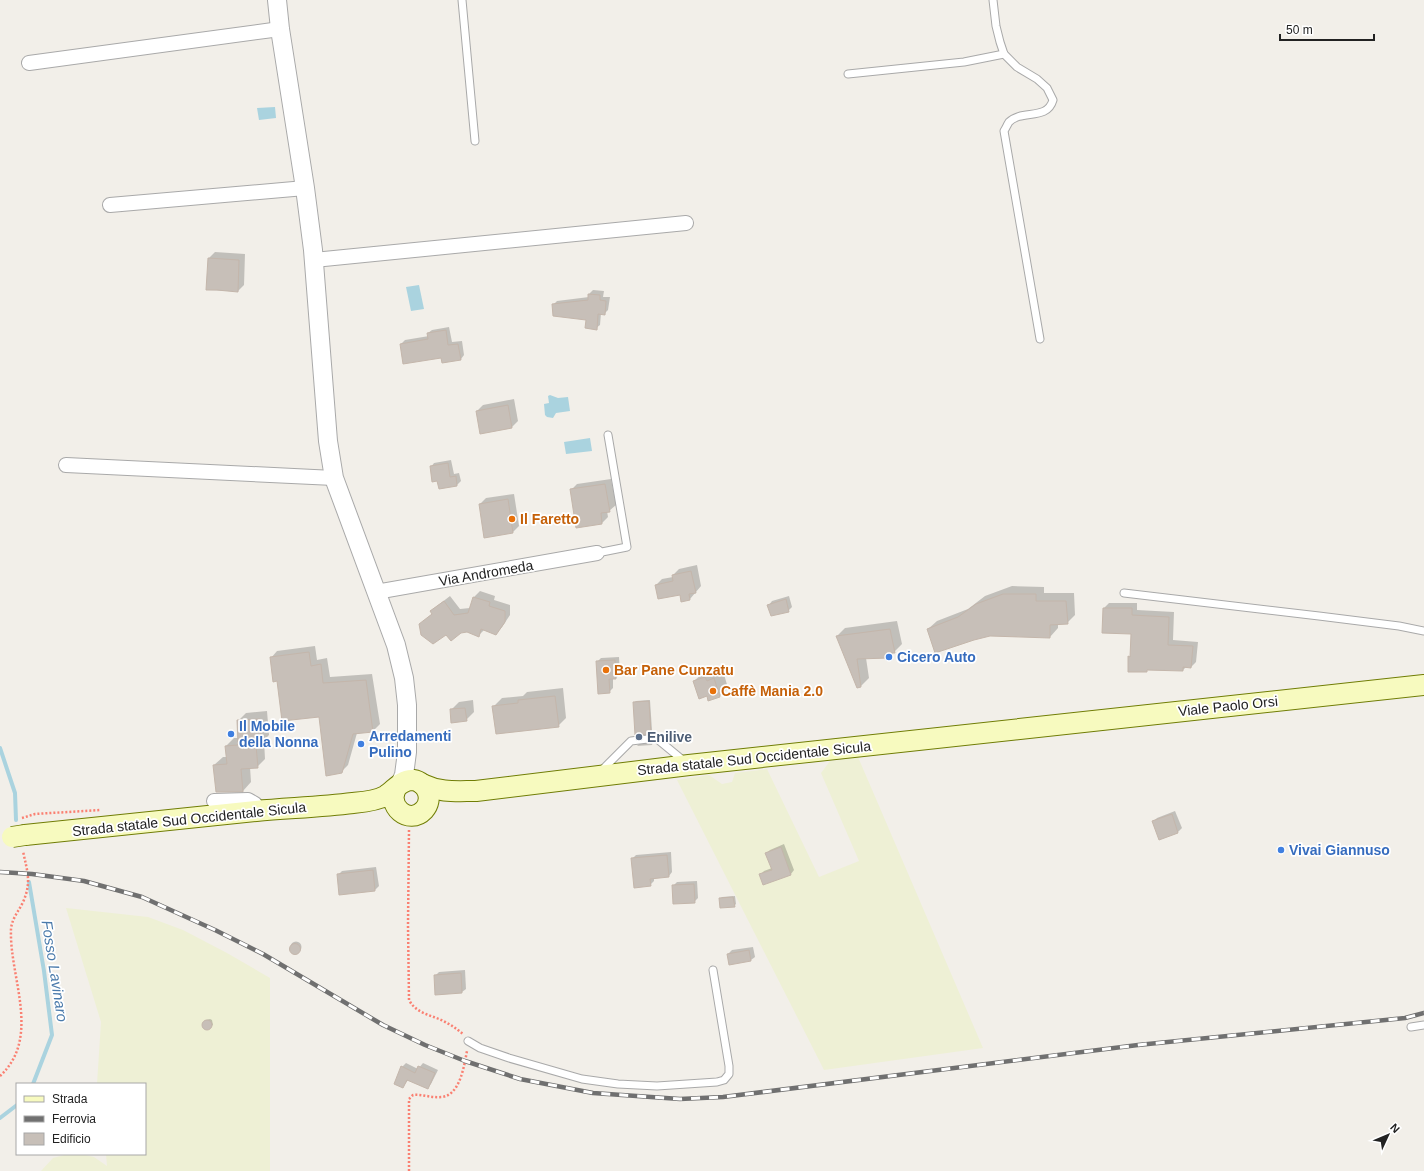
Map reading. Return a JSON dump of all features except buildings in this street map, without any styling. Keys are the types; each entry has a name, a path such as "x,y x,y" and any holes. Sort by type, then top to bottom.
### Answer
{"main road":[{"name":"Viale Paolo Orsi","path":"1032,727 1424,684"},
{"name":"Strada statale Sud Occidentale Sicula","path":"476,791 597,775 1032,727"},
{"path":"353,803 375,800 384,796 398,785 412,780 433,789 444,791 476,791"},
{"path":"398,785 393,795 396,808 411,812 428,803 429,799 427,791 421,783"},
{"path":"353,803 376,805 411,812 443,800 476,791"},
{"name":"Strada statale Sud Occidentale Sicula","path":"12,836 353,803"}],"street":[{"path":"277,0 280,29 306,188 314,260 328,441 334,478 396,645 404,678 407,705 407,752 404,775 398,785"},
{"path":"29,63 280,29"},
{"path":"110,205 306,188"},
{"path":"314,260 686,223"},
{"path":"66,465 334,478"},
{"name":"Via Andromeda","path":"376,592 597,553"},
{"path":"407,752 421,783"},
{"path":"214,801 248,800 255,804 258,811"}],"lane":[{"path":"462,0 475,141"},
{"path":"993,0 997,32 1004,54 1017,67 1037,79 1047,88 1052,100 1051,106 1045,112 1015,118 1008,123 1004,131 1040,339"},
{"path":"848,74 964,62 1004,54"},
{"path":"597,553 627,547 608,435"},
{"path":"1124,593 1327,616 1424,631"},
{"path":"597,775 632,740 656,738 689,765"},
{"path":"468,1041 480,1048 582,1079 618,1084 657,1086 717,1082 724,1080 729,1074 729,1066 713,970"},
{"path":"1410,1027 1424,1025"}],"path":[{"path":"409,1171 409,1099 413,1094 441,1097 449,1095 457,1086 465,1061 468,1041 464,1034 446,1022 418,1011 412,1006 409,1000 408,925 411,812"},
{"path":"0,1076 13,1061 19,1046 21,1008 11,929 13,919 23,901 29,882"}],"green space":[{"path":"858,757 983,1048 824,1070 677,780 709,775 722,784 732,782 735,773 767,769 819,877 859,861 821,773 830,761"},
{"path":"66,908 148,917 183,930 270,978 270,1171 41,1171 53,1158 64,1155 85,1155 94,1157 107,1166 106,1155 146,1155 146,1083 97,1083 101,1022"}],"water":[{"path":"275,107 276,118 259,120 257,108"},
{"path":"419,285 424,309 411,311 406,287"},
{"path":"550,395 558,398 568,397 570,411 556,413 553,418 547,417 545,415 544,404 549,403 548,396"},
{"path":"590,438 592,451 566,454 564,442"}],"waterway":[{"path":"0,748 15,793 16,820"},
{"name":"Fosso Lavinaro","path":"29,882 44,971 52,1035 33,1083"},
{"name":"Fosso Lavinaro","path":"0,1118 16,1106"}],"railway":[{"path":"0,872 32,874 84,881 142,897 215,930 263,954 383,1025 425,1045 465,1061 520,1079 593,1093 680,1099 723,1097 1138,1045 1405,1018 1424,1013"}],"place":[{"name":"Il Faretto","path":"512,519"},
{"name":"Cicero Auto","path":"889,657"},
{"name":"Bar Pane Cunzatu","path":"606,670"},
{"name":"Caffè Mania 2.0","path":"713,691"},
{"name":"Il Mobile della Nonna","path":"231,734"},
{"name":"Enilive","path":"639,737"},
{"name":"Arredamenti Pulino","path":"361,744"},
{"name":"Vivai Giannuso","path":"1281,850"}]}
